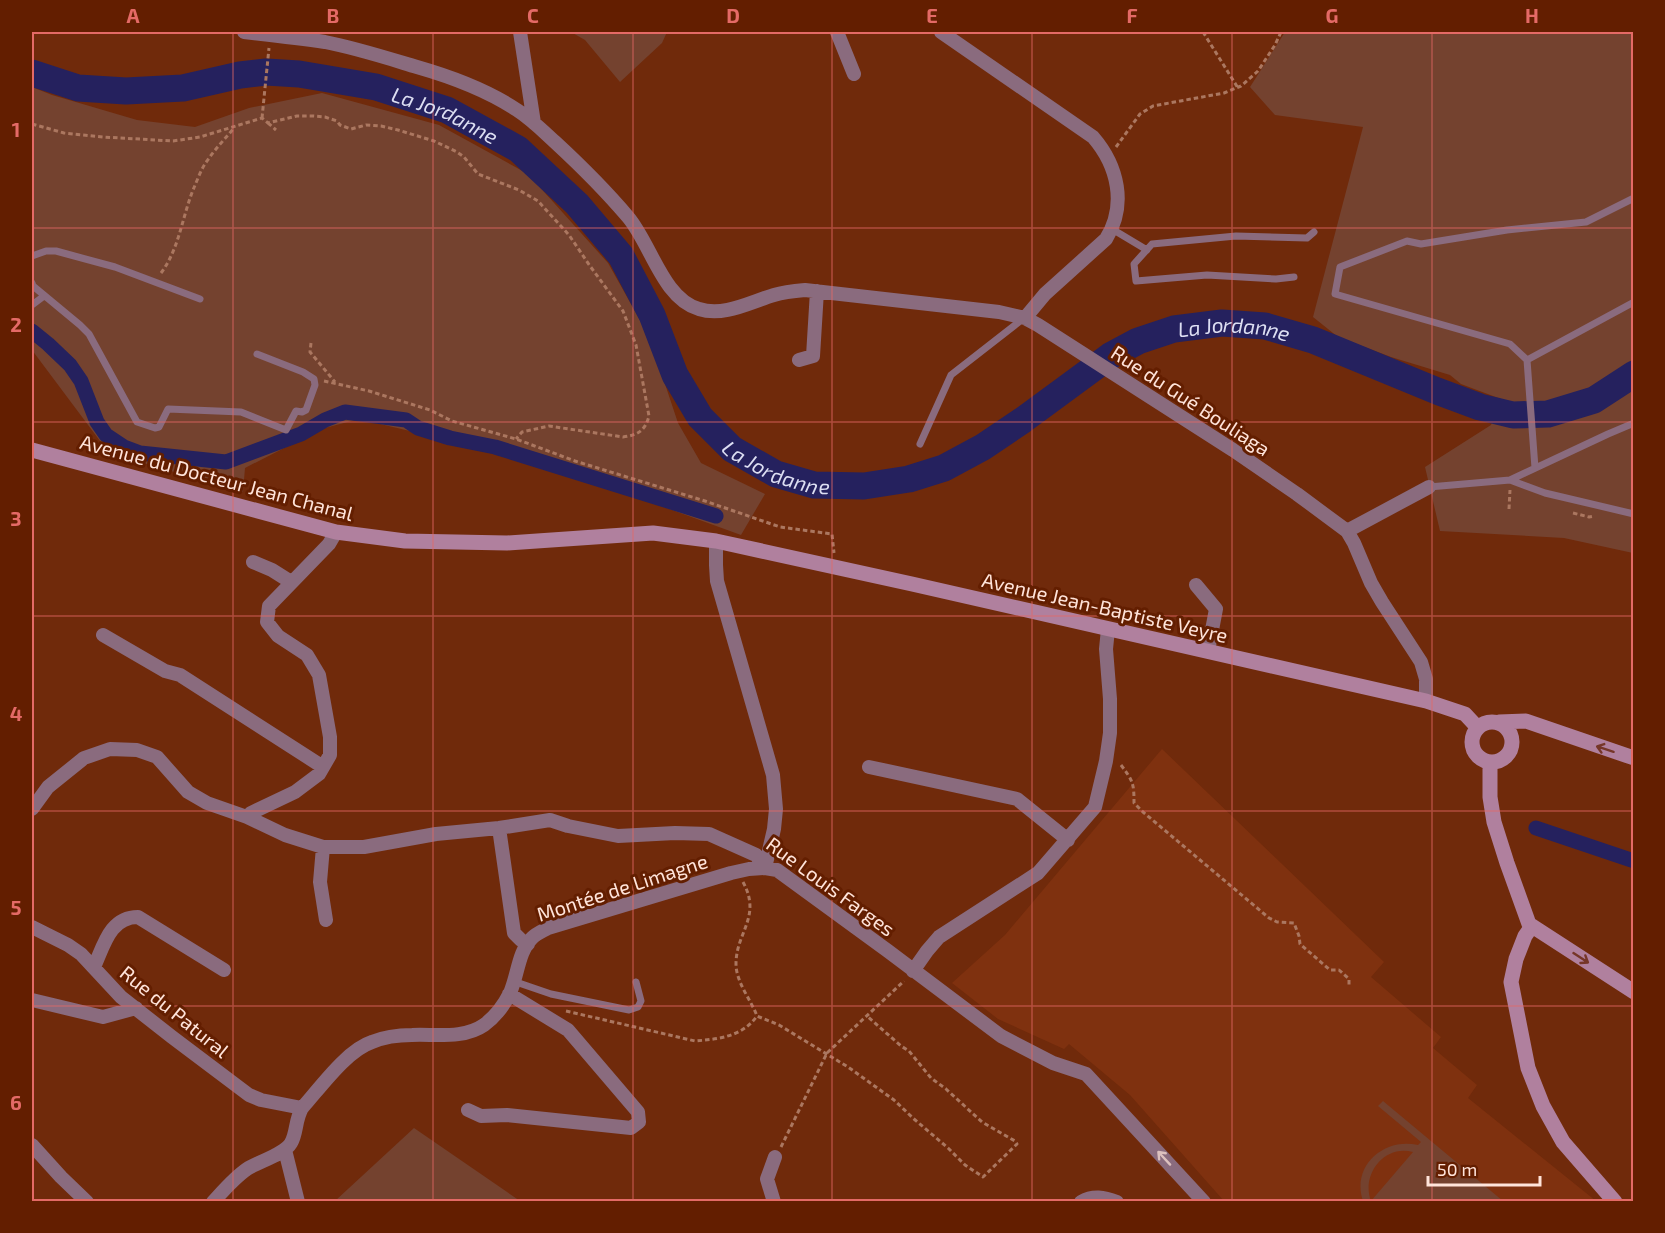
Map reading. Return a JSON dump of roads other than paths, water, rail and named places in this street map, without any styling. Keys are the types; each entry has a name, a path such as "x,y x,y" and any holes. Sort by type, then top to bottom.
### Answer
{"main road":[{"name":"Avenue du Docteur Jean Chanal","path":"32,450 336,532 405,541 507,543 653,533 716,541"},
{"name":"Avenue Jean-Baptiste Veyre","path":"716,541 1426,701 1465,714 1478,728"},
{"path":"1499,722 1508,728 1512,738 1511,750 1496,762 1490,762 1479,756 1472,739 1478,728 1488,722 1499,722 1526,722 1634,758"},
{"path":"1512,738 1531,731 1570,737"},
{"path":"1490,762 1490,797 1494,822 1529,924 1634,992"},
{"path":"1532,927 1525,936 1516,958 1511,982 1528,1068 1543,1106 1563,1142 1615,1202"}],"street":[{"name":"Rue du Gué Bouliaga","path":"244,32 325,42 374,54 463,82 503,101 534,123 589,174 631,221 675,293 686,303 699,309 723,310 790,291 817,291 999,312 1025,318 1038,324 1233,450 1347,531 1382,602 1421,663 1426,680 1426,701"},
{"path":"520,32 534,123"},
{"path":"837,32 854,74"},
{"path":"941,32 1093,137 1108,158 1116,179 1118,207 1112,229 1106,239 1045,294 1025,318"},
{"path":"799,360 813,356 817,291"},
{"path":"1347,531 1430,487"},
{"path":"247,817 295,792 319,774 330,755 330,737 319,675 307,655 278,636 267,622 269,606 329,544 336,532"},
{"path":"716,541 717,582 772,775 776,809 765,868"},
{"path":"253,562 291,582"},
{"path":"1196,585 1216,609 1208,651"},
{"path":"913,971 939,937 1038,873 1095,807 1110,733 1106,649 1108,629"},
{"path":"103,636 165,671 180,675 323,767"},
{"name":"Rue Louis Farges","path":"32,808 48,787 84,758 110,749 137,750 157,757 188,792 207,803 247,817 285,835 323,847 364,847 436,834 549,820 618,836 709,834 756,855 765,868 777,870 1001,1036 1053,1063 1086,1074 1204,1202"},
{"path":"869,767 1017,799 1068,840"},
{"path":"499,828 514,933 528,944"},
{"path":"323,847 321,882 326,920"},
{"name":"Montée de Limagne","path":"285,1150 291,1144 302,1108 339,1066 360,1047 372,1042 411,1035 453,1035 468,1032 480,1028 491,1020 511,988 528,944 532,938 548,928 749,868 765,868"},
{"path":"94,967 112,929 119,921 128,917 138,917 224,970"},
{"name":"Rue du Patural","path":"32,927 81,954 122,997 249,1095 261,1100 302,1108"},
{"path":"468,1110 481,1116 507,1115 631,1128 639,1122 638,1112 568,1030 511,988"},
{"path":"32,1000 104,1017 136,1008"},
{"path":"32,1144 87,1202"},
{"path":"213,1202 248,1168 285,1150 298,1194 298,1202"},
{"path":"774,1202 767,1179 775,1157"},
{"path":"1081,1202 1089,1198 1106,1197 1116,1202"}],"lane":[{"path":"1535,468 1527,360 1510,344 1335,294 1340,267 1407,241 1420,244 1507,230 1586,222 1634,198"},
{"path":"1112,229 1147,250"},
{"path":"1294,277 1275,279 1207,275 1136,281 1134,264 1152,244 1236,236 1307,238 1314,232"},
{"path":"32,256 46,251 56,252 115,267 200,299"},
{"path":"32,283 89,334 133,417 137,422 155,428 159,427 168,409 241,412 286,430 296,411 306,410 315,385 314,379 303,372 257,354"},
{"path":"32,305 44,296"},
{"path":"1527,360 1634,302"},
{"path":"920,444 951,375 1025,318"},
{"path":"1430,487 1510,480 1634,423"},
{"path":"1510,480 1545,493 1634,514"},
{"path":"511,988 629,1010 638,1006 641,1001 636,982"}],"waterway":[{"name":"La Jordanne","path":"32,73 78,88 126,91 183,88 240,75 266,72 299,74 376,87 447,110 518,149 577,204 621,256 652,315 675,375 700,417 732,449 776,474 814,485 864,486 909,479 944,468 983,447 1110,356 1138,341 1174,329 1222,323 1265,326 1313,340 1480,407 1513,415 1548,414 1594,400 1634,374"},
{"path":"32,331 70,365 81,381 97,422 106,435 124,447 140,453 226,462 301,434 345,412 406,420 418,428 450,438 495,447 716,516"},
{"path":"1536,828 1634,861"}]}
